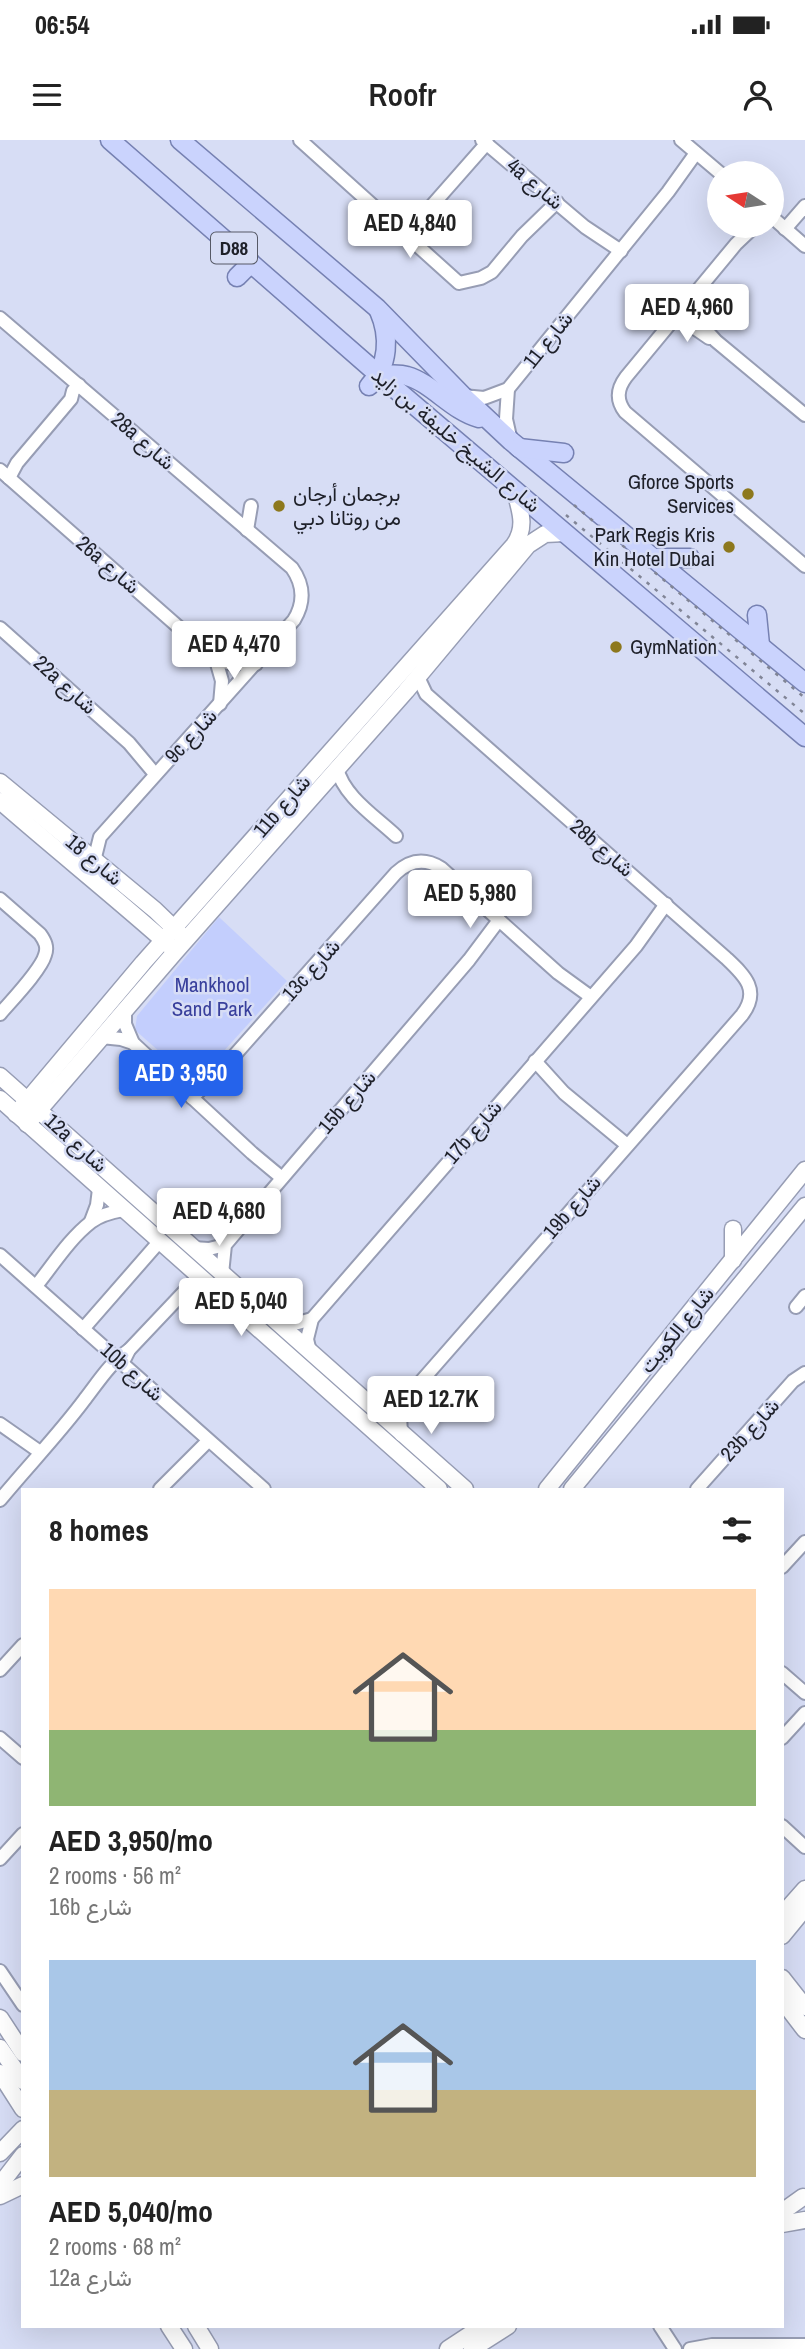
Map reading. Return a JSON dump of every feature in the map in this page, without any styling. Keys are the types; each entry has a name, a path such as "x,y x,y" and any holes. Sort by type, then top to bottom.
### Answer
{"main road":[{"name":"شارع الشيخ خليفة بن زايد","path":"110,140 251,263 374,381 489,468 805,737"},
{"name":"شارع الشيخ خليفة بن زايد","path":"180,140 377,308 463,396 515,444 805,683"},
{"path":"237,276 251,263"},
{"path":"374,381 386,342 385,330 377,308"},
{"path":"374,381 394,374 411,377 468,415 479,419 486,418"},
{"path":"515,444 564,453"},
{"path":"446,450 473,465 489,468"},
{"path":"654,558 690,558"},
{"path":"613,595 615,575"},
{"path":"757,615 760,645"}],"street":[{"path":"300,140 459,283 487,276 553,200"},
{"path":"681,140 707,162"},
{"path":"406,235 484,142"},
{"name":"4a شارع","path":"484,142 618,254"},
{"name":"شارع 11","path":"463,396 484,398 508,389 700,156"},
{"path":"789,232 805,206"},
{"path":"789,232 805,217"},
{"path":"784,228 805,246"},
{"path":"740,238 621,383 618,398 625,412 805,566"},
{"path":"736,244 742,238"},
{"path":"681,312 805,415"},
{"name":"28a شارع","path":"0,318 286,563"},
{"path":"4,473 10,465 17,463 71,399 78,396 82,388"},
{"name":"شارع 11","path":"508,389 506,419 515,444"},
{"name":"26a شارع","path":"4,473 216,660"},
{"name":"11b شارع","path":"50,1087 143,963 175,940 190,911 514,545 519,538 523,522 515,491"},
{"path":"247,530 251,506"},
{"name":"11b شارع","path":"22,1119 50,1087 102,1037 125,1010 175,940 320,788 418,677 528,545 545,534 565,533"},
{"name":"9c شارع","path":"94,861 100,837 295,620 301,605 300,582 286,563"},
{"name":"22a شارع","path":"0,628 159,770"},
{"path":"220,704 222,681 216,660 232,664 256,664"},
{"name":"28b شارع","path":"418,677 426,694 744,976 750,993 748,1005 742,1015"},
{"path":"406,691 426,694"},
{"path":"337,768 341,781 349,792 396,836"},
{"name":"شارع 18","path":"0,782 155,910 175,940"},
{"path":"320,788 335,787 349,792"},
{"name":"شارع 18","path":"0,801 138,917 175,940"},
{"path":"71,841 100,837"},
{"name":"13c شارع","path":"195,1100 402,867 418,861 434,864 502,923"},
{"path":"0,900 40,934 44,939 46,951 41,963 0,1014"},
{"name":"17b شارع","path":"312,1319 669,907"},
{"path":"155,910 170,914 190,911"},
{"path":"138,917 145,938 143,963"},
{"path":"502,923 587,1001"},
{"name":"15b شارع","path":"225,1245 502,923"},
{"path":"125,1010 125,1024 133,1043"},
{"name":"19b شارع","path":"404,1401 742,1015"},
{"path":"102,1037 133,1043 280,1181"},
{"path":"532,1064 624,1148"},
{"path":"4,1080 50,1087 55,1124"},
{"name":"12a شارع","path":"4,1080 464,1488"},
{"name":"12a شارع","path":"0,1099 438,1488"},
{"name":"شارع الكويت","path":"548,1488 805,1170"},
{"path":"33,1284 91,1221 99,1189"},
{"name":"شارع الكويت","path":"573,1488 797,1223 805,1206"},
{"path":"91,1221 123,1210"},
{"path":"733,1229 733,1260"},
{"path":"83,1329 159,1242"},
{"path":"193,1248 209,1249 225,1245 222,1274"},
{"name":"10b شارع","path":"0,1255 263,1488"},
{"path":"0,1500 86,1398 101,1375 119,1361 199,1276"},
{"path":"796,1307 805,1296"},
{"path":"276,1322 298,1323 312,1319 307,1339 310,1352"},
{"name":"23b شارع","path":"698,1488 793,1381 805,1373"},
{"path":"373,1409 386,1408 404,1401"},
{"path":"401,1435 400,1414 404,1401"},
{"path":"3,1426 36,1457"},
{"path":"163,1486 205,1438"},
{"path":"784,1565 805,1542"},
{"path":"0,1670 21,1646"},
{"path":"784,1675 805,1693"},
{"path":"784,1736 805,1713"},
{"path":"0,1738 21,1757"},
{"path":"784,1828 805,1847"},
{"path":"0,1859 21,1836"},
{"path":"784,1913 805,1889"},
{"path":"784,1934 805,1908"},
{"path":"0,1971 21,2002"},
{"path":"784,1981 805,2007"},
{"path":"784,2003 805,2029"},
{"path":"0,2018 15,2048 21,2073"},
{"path":"0,2073 21,2106"},
{"path":"0,2153 21,2131"},
{"path":"0,2185 21,2158"},
{"path":"0,2196 21,2186"},
{"path":"784,2210 804,2195"},
{"path":"804,2195 802,2207 805,2214"},
{"path":"784,2224 805,2220"},
{"path":"170,2328 184,2349"},
{"path":"197,2328 210,2349"},
{"path":"448,2349 480,2328"},
{"path":"472,2349 505,2328"},
{"path":"661,2328 675,2349"},
{"path":"690,2349 712,2345 805,2345"}],"green space":[{"name":"Mankhool Sand Park","path":"219,917 287,981 195,1083 135,1030 137,1016"}],"railway":[{"path":"574,505 805,698"},
{"path":"566,515 805,714"}],"place":[{"name":"Gforce Sports Services","path":"748,494"},
{"name":"برجمان أرجان من روتانا دبي","path":"279,506"},
{"name":"Park Regis Kris Kin Hotel Dubai","path":"729,547"},
{"name":"GymNation","path":"616,647"}]}
